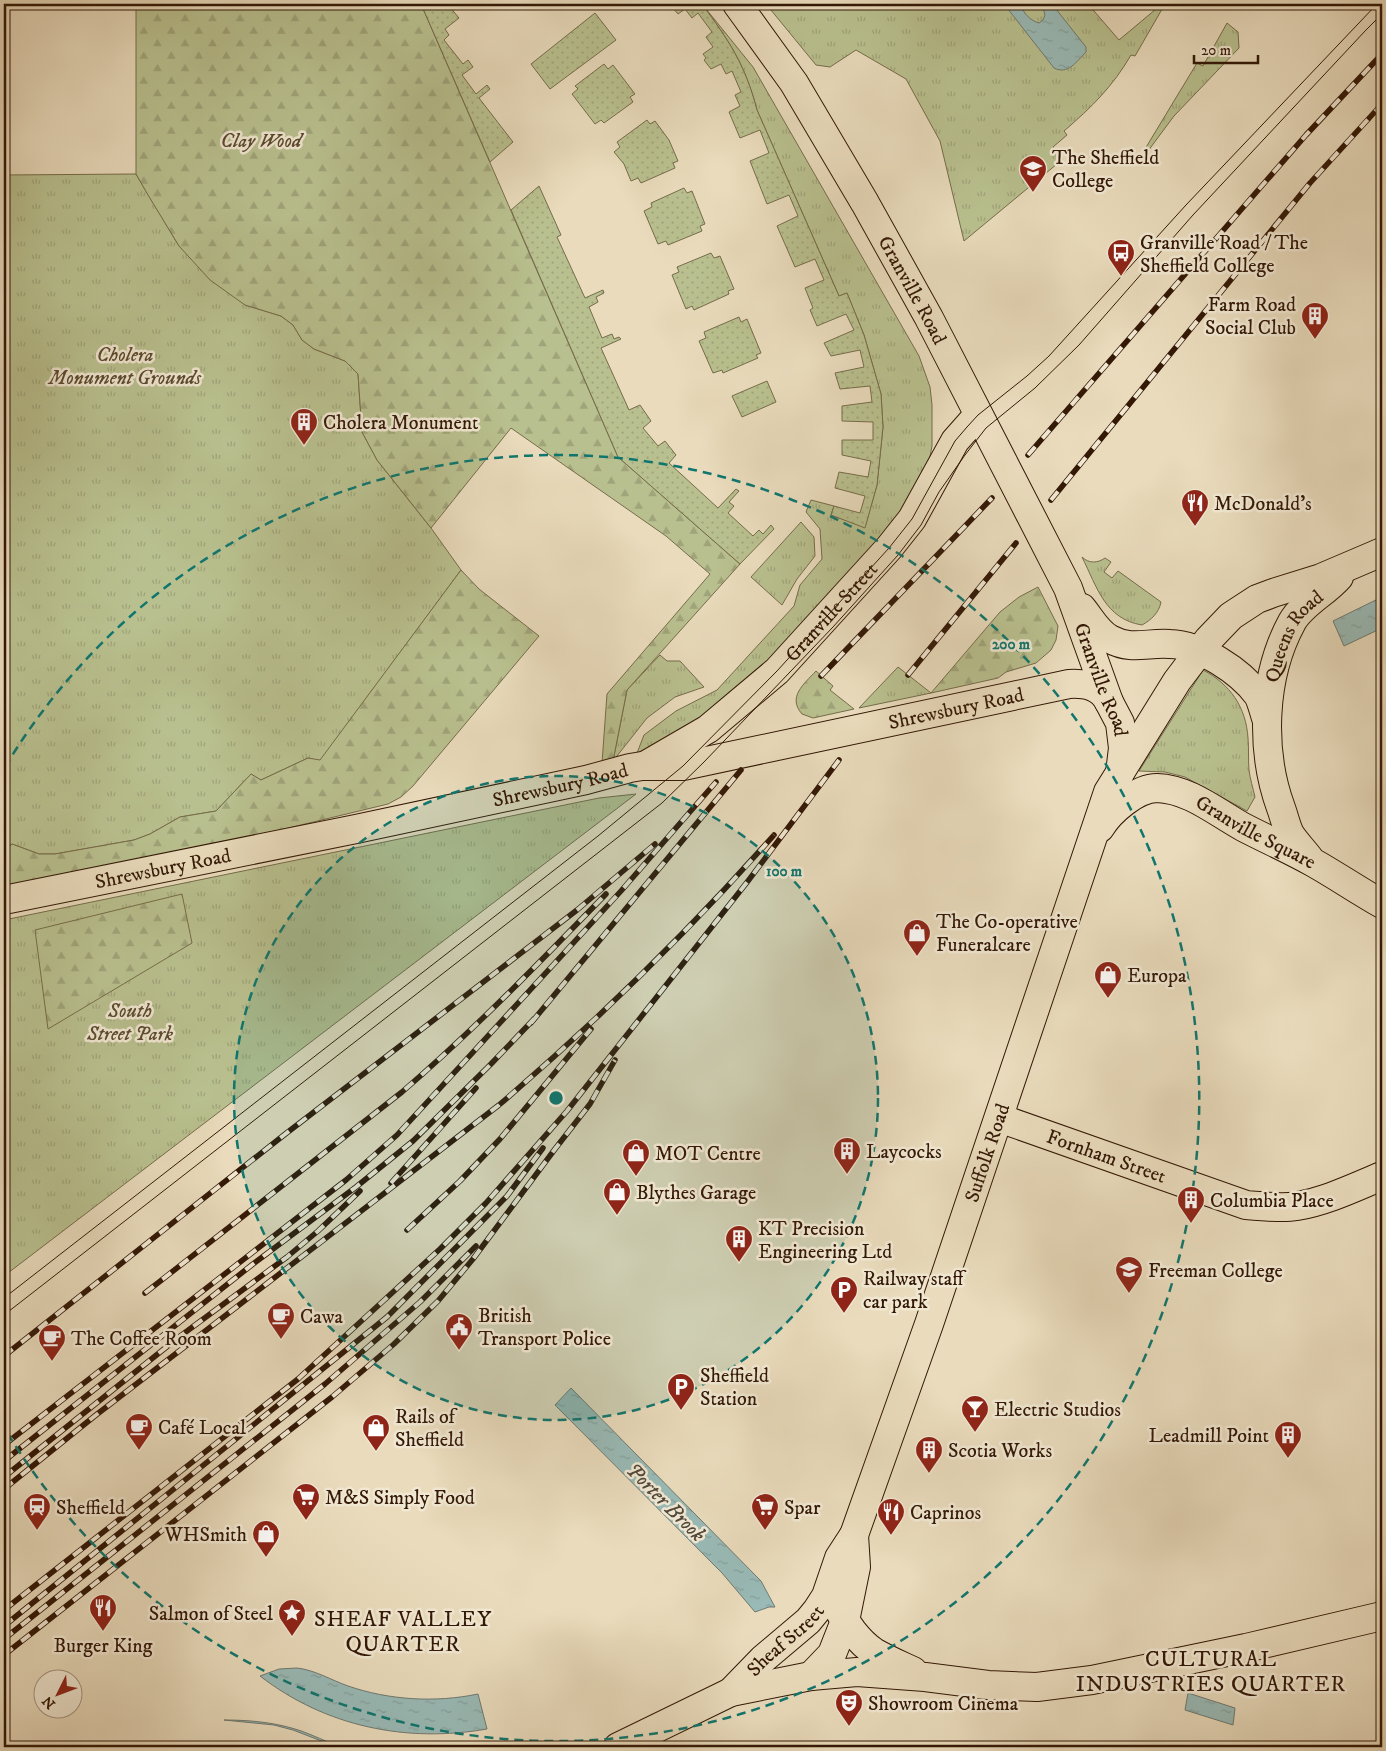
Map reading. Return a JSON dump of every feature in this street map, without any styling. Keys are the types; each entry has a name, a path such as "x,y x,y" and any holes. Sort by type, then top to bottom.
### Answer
{"main road":[{"name":"Granville Road","path":"737,4 794,83 837,155 929,318 1068,588 1109,702 1120,723 1123,748 1120,773"},
{"name":"Granville Street","path":"642,766 674,750 708,729 777,672 889,548 912,518 956,441 978,415"},
{"name":"Queens Road","path":"1199,651 1232,616 1257,600 1273,592 1321,578 1382,552"},
{"name":"Queens Road","path":"1267,721 1268,697 1276,660 1292,621 1301,610 1330,587 1347,568"},
{"name":"Granville Road","path":"1068,588 1099,632 1111,639 1136,646 1172,644 1199,651"},
{"name":"Granville Square","path":"1199,651 1214,658 1245,682 1259,697 1267,721 1270,764 1278,799 1290,833 1313,863"},
{"path":"1120,773 1177,681 1199,651"},
{"name":"Shrewsbury Road","path":"4,900 356,829 642,766 684,766 1069,684 1082,683 1098,689 1105,694 1109,702"},
{"name":"Suffolk Road","path":"830,1584 839,1558 854,1535 929,1324 1108,792 1120,773"},
{"name":"Granville Square","path":"1090,844 1105,821 1118,806 1147,789 1170,789 1188,796 1313,863"},
{"path":"1313,863 1382,904"},
{"name":"Fornham Street","path":"998,1118 1246,1205 1295,1206 1332,1197 1382,1176"},
{"name":"Suffolk Road","path":"812,1676 832,1654 845,1621 856,1567 854,1535"},
{"path":"830,1584 845,1621 863,1642 874,1652 925,1677"},
{"name":"Sheaf Street","path":"731,1692 763,1659 808,1621 826,1596 830,1584"},
{"name":"Sheaf Street","path":"618,1747 731,1692 812,1676 857,1672 925,1677 988,1685 1037,1686 1092,1680 1246,1648 1382,1616"}],"green space":[{"name":"Clay Wood","path":"136,4 421,4 618,457 740,564 627,690 613,761 602,763 607,694 710,574 666,536 511,428 431,528 377,460 362,432 358,374 345,361 314,349 302,340 293,325 281,316 245,305 210,280 179,246 136,174"},
{"path":"421,4 449,6 459,18 445,29 449,35 444,40 463,64 468,60 473,67 462,75 476,94 487,85 490,89 479,98 513,142 490,162"},
{"path":"678,4 702,4 735,54 747,79 757,110 839,296 847,293 864,335 881,394 883,427 877,485 865,528 831,515 834,506 860,513 865,496 835,488 839,472 868,477 871,461 842,455 842,440 873,440 873,422 842,421 842,406 872,402 870,386 840,389 835,373 864,367 860,350 831,356 824,343 854,330 846,314 817,326 810,310 813,308 805,288 824,280 815,259 795,267 777,226 798,216 789,195 767,204 750,161 769,153 760,130 740,138 729,112 740,106 735,95 741,92 732,71 726,74 721,64 711,69 704,60 706,58 703,54 713,47 706,37 712,32 698,13 692,18 685,9 678,14 673,8"},
{"path":"702,4 753,67 919,356 930,387 932,446 929,462 902,515 754,676 694,726 647,751 637,753 644,735 676,711 717,690 794,606 800,585 822,559 820,529 806,512 811,500 834,506 831,515 865,527 877,485 883,427 881,394 864,335 847,293 839,296 757,110 741,66 728,42"},
{"path":"766,4 1088,4 1119,40 1162,4 1165,4 1135,56 1131,55 1093,105 1064,131 1067,135 1053,147 1063,159 964,241 940,141 906,79 856,50 830,67 816,65"},
{"path":"595,13 616,40 550,89 531,64"},
{"path":"1227,23 1238,32 1239,48 1174,116 1148,151 1145,149 1197,63 1203,66"},
{"path":"604,64 608,69 613,65 635,94 630,97 633,102 604,123 601,120 595,124 572,94 578,89 575,86"},
{"path":"647,120 650,124 655,121 669,140 678,161 673,163 675,168 641,183 638,178 631,181 624,164 614,152 620,147 617,142"},
{"name":"Cholera Monument Grounds","path":"136,174 179,246 245,305 281,316 293,325 302,340 314,349 345,361 358,374 362,432 377,460 431,528 461,570 320,761 308,758 261,780 251,774 216,811 180,817 150,834 134,840 55,854 39,854 12,844 9,846 4,840 4,175"},
{"path":"539,186 561,235 557,237 585,298 603,290 604,293 596,297 598,302 589,307 602,338 612,334 614,339 619,337 621,339 601,348 629,410 640,405 651,421 643,428 658,446 665,441 676,455 669,463 718,508 736,489 739,491 729,502 734,506 728,513 753,536 759,530 763,534 771,525 774,529 740,564 618,457 511,210"},
{"path":"684,188 687,193 692,191 705,224 700,226 702,231 668,245 666,241 658,244 644,211 652,207 651,203"},
{"path":"711,253 714,258 720,256 734,289 728,291 729,294 694,310 692,306 686,309 672,275 679,272 677,267"},
{"path":"739,317 741,322 747,319 761,353 756,355 758,358 723,373 722,370 713,373 699,341 706,338 704,332"},
{"path":"767,381 776,402 742,417 732,396"},
{"path":"801,522 814,537 815,556 797,579 782,605 751,577"},
{"path":"1082,557 1091,562 1105,558 1111,562 1104,572 1112,578 1118,571 1161,602 1156,613 1142,625 1129,622 1119,616 1104,600"},
{"path":"461,570 479,589 539,636 413,786 401,797 388,804 276,831 4,886 4,852 12,844 39,854 55,854 134,840 150,834 180,817 216,811 251,774 261,780 308,758 320,760"},
{"path":"1038,587 1058,626 1056,640 1051,650 1036,663 1006,672 998,678 931,693 1000,612 1019,597"},
{"path":"660,655 667,661 680,661 704,687 675,697 647,718 613,761 627,690"},
{"path":"898,667 931,693 859,708"},
{"path":"1203,670 1229,689 1244,716 1248,738 1249,773 1255,797 1247,811 1185,777 1165,772 1139,771"},
{"path":"816,671 833,686 830,690 854,709 813,718 802,714 796,702 797,696 802,686"},
{"name":"South Street Park","path":"636,794 4,1276 4,920 599,798"},
{"path":"182,894 192,943 48,1029 35,930"}],"water":[{"path":"1004,4 1022,4 1027,16 1039,23 1045,15 1044,11 1037,4 1052,4 1086,47 1086,52 1068,69 1059,70 1054,68"},
{"path":"1382,597 1382,628 1344,646 1333,621"},
{"name":"Porter Brook","path":"571,1388 761,1581 775,1607 755,1612 722,1573 555,1405"},
{"path":"297,1668 317,1673 364,1691 396,1697 445,1699 478,1694 487,1729 427,1734 397,1732 368,1727 312,1708 260,1676 279,1669"},
{"path":"1188,1693 1235,1708 1233,1725 1185,1710"},
{"path":"224,1720 242,1720 278,1725 301,1731 344,1747 337,1747 293,1730 274,1725"}],"tram line":[{"path":"4,1298 598,836 683,766 777,671 889,548 912,519 955,441 967,427 978,415 1049,356 1186,205 1377,4"},
{"path":"4,1315 662,803 704,762 833,627 898,555 921,525 939,492 986,428 1035,388 1079,345 1193,215 1382,14"}],"railway":[{"path":"1028,455 1306,135 1382,54"},
{"path":"1051,500 1310,183 1382,104"},
{"path":"821,676 992,498"},
{"path":"908,675 1016,543"},
{"path":"4,1610 298,1379 440,1249 486,1203 567,1111 748,881 839,760"},
{"path":"531,1023 741,770"},
{"path":"4,1445 346,1180 397,1135 621,891 716,782"},
{"path":"4,1489 96,1415 499,1105 571,1041 676,940 774,835"},
{"path":"4,1356 284,1135 577,910 655,844"},
{"path":"145,1293 402,1092 481,1020 606,894"},
{"path":"4,1461 253,1264 356,1187 413,1141 534,1019"},
{"path":"407,1230 460,1181 500,1139 591,1029"},
{"path":"4,1655 332,1397 394,1344 438,1301 473,1259 590,1104 615,1060"},
{"path":"391,1183 476,1088"},
{"path":"4,1626 387,1317 507,1196 543,1148"},
{"path":"4,1477 179,1337 287,1257 318,1231 360,1191"},
{"path":"4,1639 325,1384 420,1302 476,1246"}],"place":[{"name":"The Sheffield College","path":"1033,193"},
{"name":"Granville Road / The Sheffield College","path":"1121,277"},
{"name":"Farm Road Social Club","path":"1315,340"},
{"name":"Cholera Monument","path":"304,446"},
{"name":"McDonald's","path":"1195,527"},
{"name":"The Co-operative Funeralcare","path":"917,957"},
{"name":"Europa","path":"1108,999"},
{"name":"Laycocks","path":"847,1175"},
{"name":"MOT Centre","path":"636,1177"},
{"name":"Blythes Garage","path":"617,1216"},
{"name":"Columbia Place","path":"1191,1224"},
{"name":"KT Precision Engineering Ltd","path":"739,1263"},
{"name":"Freeman College","path":"1129,1294"},
{"name":"Railway staff car park","path":"844,1314"},
{"name":"Cawa","path":"281,1340"},
{"name":"British Transport Police","path":"459,1351"},
{"name":"The Coffee Room","path":"52,1362"},
{"name":"Sheffield Station","path":"681,1411"},
{"name":"Electric Studios","path":"975,1433"},
{"name":"Café Local","path":"139,1451"},
{"name":"Rails of Sheffield","path":"376,1452"},
{"name":"Leadmill Point","path":"1288,1459"},
{"name":"Scotia Works","path":"929,1474"},
{"name":"M&S Simply Food","path":"306,1521"},
{"name":"Sheffield","path":"37,1531"},
{"name":"Spar","path":"765,1531"},
{"name":"Caprinos","path":"891,1536"},
{"name":"WHSmith","path":"266,1558"},
{"name":"Burger King","path":"103,1632"},
{"name":"Salmon of Steel","path":"292,1637"},
{"name":"Showroom Cinema","path":"849,1727"}],"district":[{"name":"SHEAF VALLEY QUARTER","path":"403,1630"},
{"name":"CULTURAL INDUSTRIES QUARTER","path":"1211,1670"}]}
